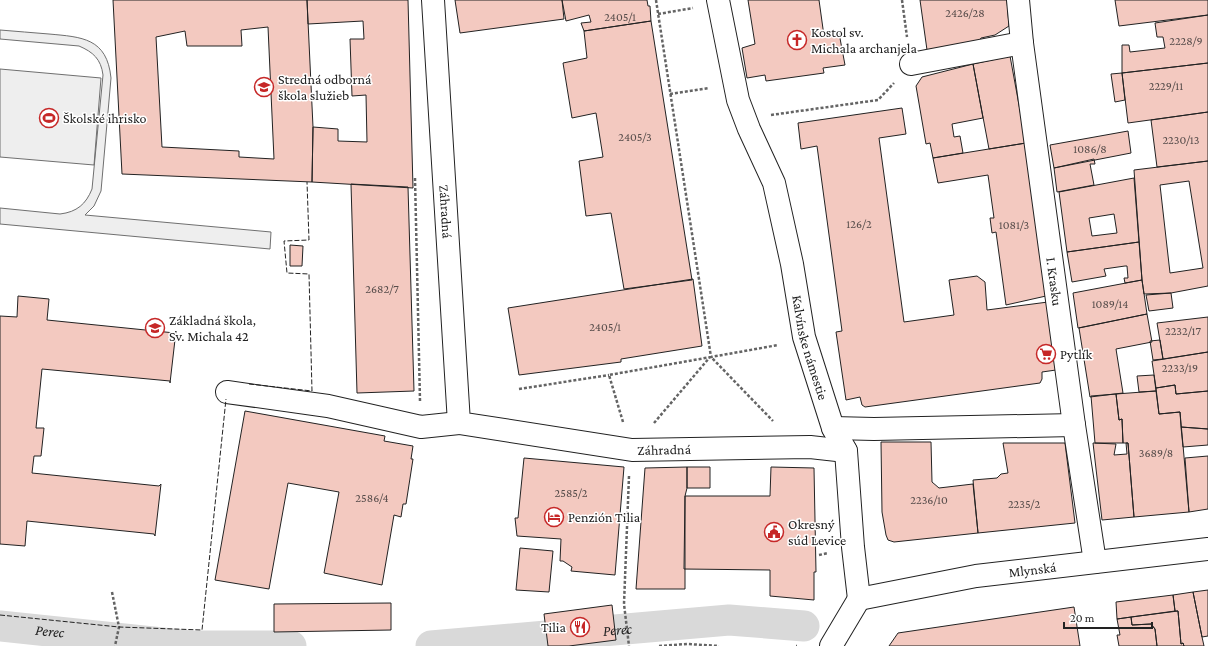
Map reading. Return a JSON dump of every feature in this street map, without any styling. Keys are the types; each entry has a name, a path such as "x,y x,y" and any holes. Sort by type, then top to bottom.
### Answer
{"street":[{"name":"Záhradná","path":"433,0 459,423"},
{"name":"I. Krasku","path":"1018,0 1022,43 1074,426 1095,562"},
{"name":"Kalvínske námestie","path":"719,2 739,101 774,183 792,264 804,337 833,428 846,451 853,547 859,599"},
{"path":"911,64 1022,43"},
{"name":"Záhradná","path":"227,392 328,406 421,427 459,423 632,450 810,447 846,451"},
{"path":"833,428 874,429 1074,426"},
{"name":"Mlynská","path":"859,599 976,576 1208,550"},
{"path":"832,646 859,599"}],"path":[{"path":"656,0 711,357 777,426"},
{"path":"670,94 739,101 878,100 911,64 902,0"},
{"path":"658,14 719,2"},
{"path":"415,175 421,427"},
{"path":"519,389 779,345"},
{"path":"632,450 711,357"},
{"path":"608,375 632,450 624,604 629,646"},
{"path":"819,555 830,552"},
{"path":"112,592 119,627 115,646"},
{"path":"659,646 687,644 719,646"}],"shaded area":[{"path":"0,30 61,35 82,39 91,42 98,47 109,65 111,78 101,191 94,206 85,215 271,232 270,249 0,224 0,208 60,214 76,209 87,199 92,189 103,75 102,69 96,57 79,46 0,39"},
{"name":"Školské ihrisko","path":"0,69 101,78 94,165 0,157"}],"building":[{"path":"113,0 307,0 313,127 312,182 122,174","holes":["268,27 274,159 239,157 239,151 162,147 156,37 185,31 187,46 242,46 241,30"]},
{"path":"307,0 408,0 413,188 312,182 313,127 338,129 338,141 367,142 366,95 352,96 350,39 364,39 363,21 308,24"},
{"path":"455,0 562,0 564,19 460,33"},
{"path":"562,0 647,0 648,6 650,6 651,21 584,31 581,23 591,22 589,15 566,21"},
{"name":"Kostol sv. Michala archanjela","path":"748,0 819,0 824,36 839,33 845,65 823,68 824,73 766,81 765,75 747,78 742,48 755,44"},
{"path":"920,0 1007,0 1009,26 995,35 981,38 979,41 927,50"},
{"path":"1115,0 1208,0 1208,15 1119,26"},
{"path":"1208,15 1208,63 1122,73 1122,45 1129,45 1130,52 1165,48 1163,37 1157,37 1155,23"},
{"path":"651,21 692,280 624,289 611,213 586,216 579,161 603,157 596,113 572,118 563,63 587,58 584,31"},
{"path":"1010,56 1026,143 989,149 973,64"},
{"path":"1208,63 1208,112 1128,123 1122,73"},
{"path":"973,64 983,118 952,124 954,137 960,136 963,153 933,158 930,143 926,144 916,86 922,77"},
{"path":"1122,73 1125,100 1115,102 1111,74"},
{"path":"902,108 906,134 879,138 904,322 954,315 949,280 977,276 985,282 987,310 1048,302 1056,370 1042,372 1042,379 1040,383 865,407 862,405 860,397 846,400 836,332 842,331 817,146 801,149 798,123"},
{"path":"1208,112 1208,161 1157,167 1151,120"},
{"path":"1128,131 1131,153 1054,168 1050,145"},
{"path":"1026,143 1046,296 1006,305 996,232 992,233 990,218 994,218 988,175 938,183 933,158"},
{"path":"1094,159 1095,164 1090,164 1094,185 1057,192 1054,168"},
{"path":"1208,161 1208,286 1171,293 1144,294 1134,170","holes":["1189,181 1203,268 1170,273 1160,185"]},
{"path":"1134,178 1139,242 1067,252 1059,192","holes":["1114,214 1117,233 1092,236 1089,218"]},
{"path":"351,184 408,187 414,391 357,393"},
{"path":"1139,242 1142,280 1125,283 1124,278 1128,278 1127,266 1125,266 1104,269 1106,276 1072,282 1067,252"},
{"path":"290,245 303,246 302,266 290,266"},
{"path":"693,279 702,346 621,359 621,362 519,375 508,308"},
{"path":"1142,280 1147,314 1078,328 1073,293"},
{"path":"1171,293 1173,308 1149,311 1146,295"},
{"path":"18,296 49,299 47,320 175,333 176,331 170,383 170,381 42,369 36,428 44,428 41,456 34,456 32,473 159,486 161,484 155,536 154,534 27,521 25,546 0,544 0,316 17,317"},
{"path":"1147,314 1152,342 1116,349 1123,393 1090,397 1079,328"},
{"path":"1208,317 1208,352 1163,359 1157,323"},
{"path":"1160,340 1163,359 1153,360 1150,341"},
{"path":"1208,352 1208,391 1176,394 1175,385 1156,388 1152,361"},
{"path":"1154,375 1156,391 1139,392 1137,376"},
{"path":"1175,385 1176,394 1208,391 1208,429 1181,427 1180,412 1159,414 1156,388"},
{"path":"1156,391 1159,414 1180,412 1189,512 1134,517 1128,443 1123,443 1122,419 1119,420 1116,394"},
{"path":"1116,394 1119,420 1122,419 1123,443 1095,443 1091,396"},
{"path":"245,411 385,436 384,441 413,446 411,459 413,459 406,504 403,504 401,517 394,515 382,585 324,573 339,492 288,483 269,589 215,580"},
{"path":"1181,427 1208,429 1208,445 1183,447"},
{"path":"881,442 931,442 932,482 939,488 973,484 978,533 894,542 888,540 882,512"},
{"path":"1003,443 1065,443 1075,523 978,533 973,480 997,478 1001,474 1008,473"},
{"path":"1093,443 1116,444 1114,455 1127,454 1126,443 1128,443 1134,517 1102,520"},
{"path":"1208,456 1208,509 1189,512 1185,458"},
{"path":"524,458 624,467 615,575 571,571 572,567 563,561 560,561 561,539 517,536 515,518 518,518"},
{"path":"687,467 710,467 710,488 687,488"},
{"path":"687,467 687,488 685,496 685,589 636,589 645,468"},
{"path":"771,467 814,468 816,572 814,572 814,600 770,596 770,570 684,569 685,496 770,496"},
{"path":"520,548 553,551 549,592 516,590"},
{"path":"1208,590 1208,636 1202,637 1193,592"},
{"path":"1193,592 1204,646 1184,646 1183,643 1181,644 1178,611 1175,611 1173,595"},
{"path":"1173,595 1175,611 1117,619 1116,602"},
{"path":"391,603 391,630 274,632 274,604"},
{"name":"Tilia","path":"612,605 616,640 569,646 548,646 544,614"},
{"path":"1074,607 1080,646 889,646 898,633"},
{"path":"1178,611 1181,644 1183,643 1184,646 1157,646 1155,629 1151,624 1132,625 1131,617"},
{"path":"1131,617 1132,625 1151,624 1155,629 1157,646 1119,646 1117,635 1120,635 1117,619"}],"waterway":[{"name":"Perec","path":"431,646 729,620 804,626"},
{"name":"Perec","path":"0,626 191,646 291,646"}],"fence":[{"path":"249,384 312,391 309,274 287,273 284,241 309,240 307,182"},
{"path":"0,615 119,627 202,630 226,399"}],"place":[{"name":"Kostol sv. Michala archanjela","path":"797,40"},
{"name":"Stredná odborná škola služieb","path":"264,87"},
{"name":"Školské ihrisko","path":"49,118"},
{"name":"Základná škola, Sv. Michala 42","path":"155,328"},
{"name":"Pytlík","path":"1046,354"},
{"name":"Penzión Tilia","path":"554,517"},
{"name":"Okresný súd Levice","path":"774,532"},
{"name":"Tilia","path":"580,627"}]}
